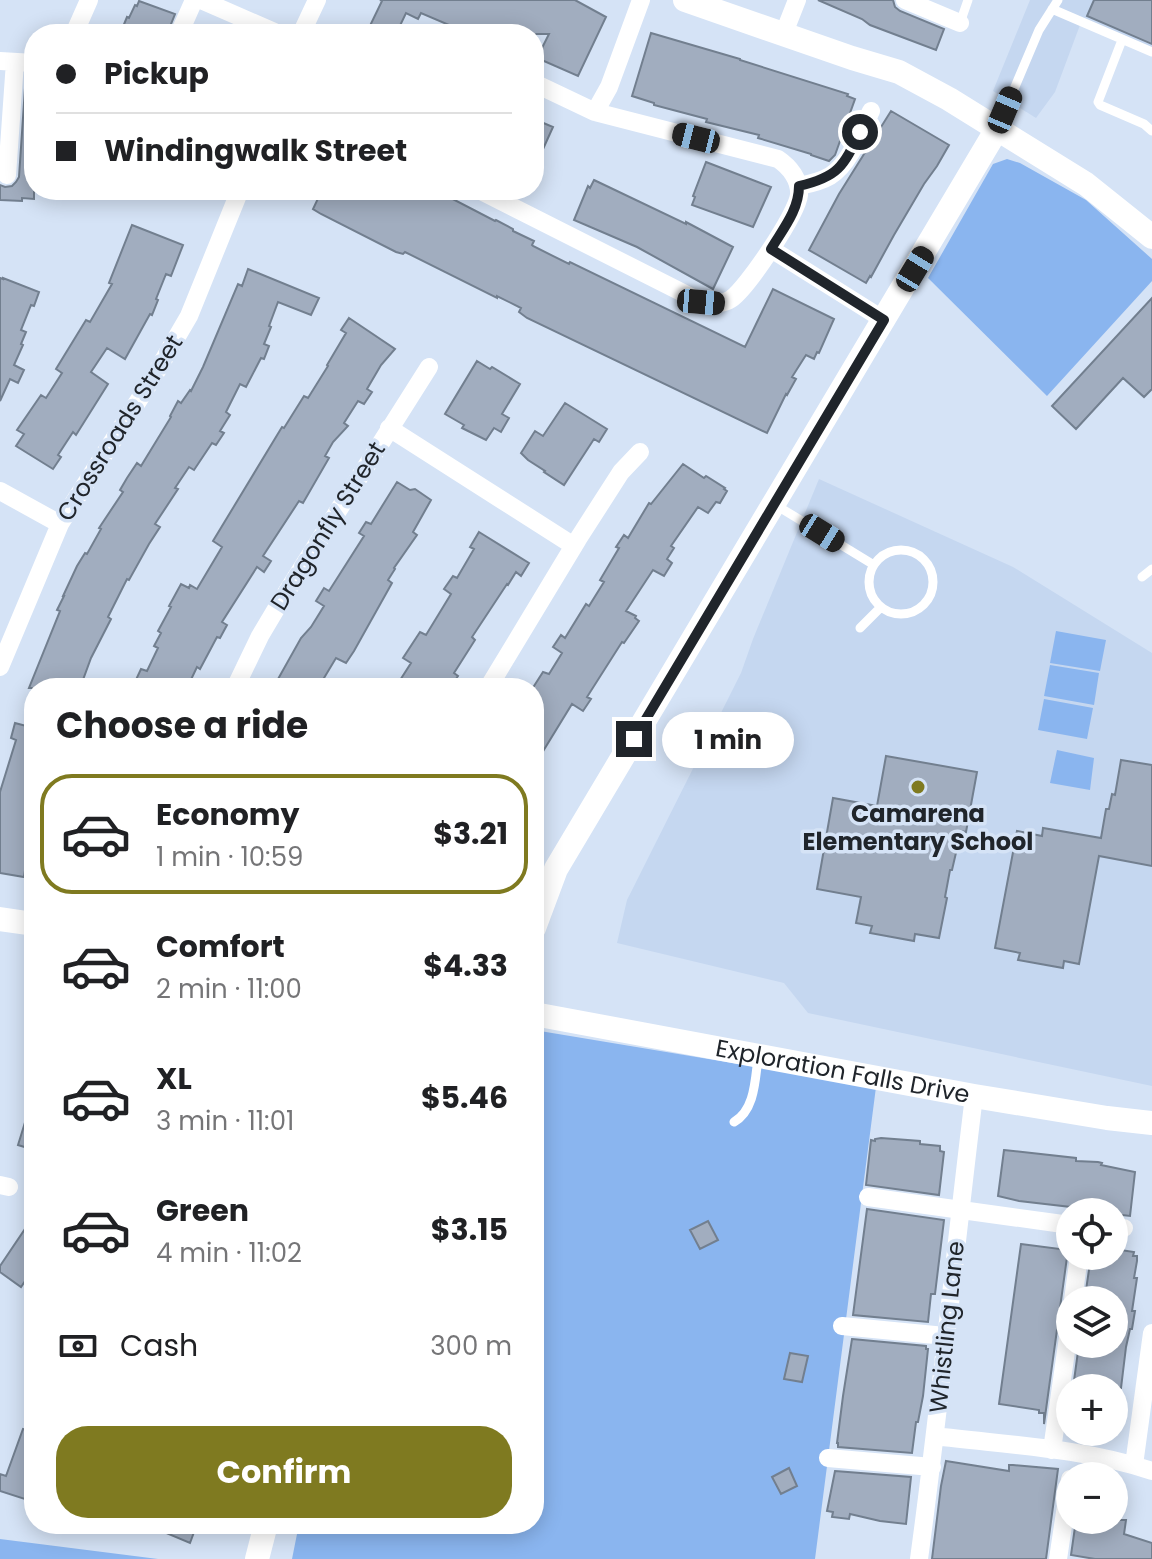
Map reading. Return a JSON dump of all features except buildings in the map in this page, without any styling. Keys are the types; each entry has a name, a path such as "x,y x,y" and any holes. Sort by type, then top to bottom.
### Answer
{"street":[{"path":"78,24 89,0"},
{"path":"183,24 194,0"},
{"path":"201,0 256,24"},
{"path":"306,24 317,0"},
{"path":"595,112 609,87 641,0"},
{"path":"685,0 899,72 949,99 1086,184 1152,237"},
{"path":"784,33 797,0"},
{"path":"905,0 960,23"},
{"path":"7,175 16,62"},
{"path":"499,200 701,302 720,304 739,291 771,249 796,208 799,186 787,165 778,159 595,112 544,88"},
{"path":"799,186 828,177 838,170 871,111"},
{"path":"544,901 556,869 997,129"},
{"name":"Crossroads Street","path":"0,667 60,524 189,316 236,200"},
{"path":"771,249 884,320"},
{"name":"Dragonfly Street","path":"240,678 260,636 429,367"},
{"path":"389,428 574,546"},
{"path":"494,678 621,472 640,452"},
{"path":"0,491 60,524"},
{"path":"0,919 24,923"},
{"name":"Exploration Falls Drive","path":"544,1016 974,1096 1152,1123"},
{"name":"Whistling Lane","path":"919,1559 974,1096"},
{"path":"868,1197 1056,1223"},
{"path":"842,1326 945,1336"},
{"path":"1134,1465 1152,1333"},
{"path":"1052,1450 1065,1358"},
{"path":"935,1436 1074,1453 1152,1471"},
{"path":"1072,1462 1074,1453"},
{"path":"828,1458 932,1467"},
{"path":"257,1559 263,1534"},
{"path":"1058,1559 1062,1534"}],"lane":[{"path":"960,23 968,0"},
{"path":"997,129 1039,30 1055,5 1152,52"},
{"path":"1122,40 1098,102 1152,131"},
{"path":"774,504 874,565"},
{"path":"902,549 923,557 934,576 930,598 922,607 902,615 881,607 870,592 869,583 870,573 881,556 902,549"},
{"path":"1142,577 1152,569"},
{"path":"860,628 881,607"},
{"path":"734,1122 748,1108 755,1088 758,1055"}],"shaded area":[{"path":"1030,0 1152,0 1152,52 1080,25 1055,92 1036,118 993,91"},
{"path":"1007,159 1020,163 1086,200 1152,259 1152,281 1047,396 928,278 993,164"},
{"name":"Camarena Elementary School","path":"819,479 1013,567 1152,653 1152,1086 808,1013 784,983 617,943 627,900 741,673"},
{"path":"1056,631 1106,640 1100,671 1050,663"},
{"path":"1050,665 1099,673 1094,705 1044,696"},
{"path":"1044,699 1093,708 1087,739 1038,730"},
{"path":"1057,750 1094,758 1090,790 1050,783"},
{"path":"544,1032 876,1087 815,1559 292,1559 297,1534 544,1534"},
{"path":"0,1539 158,1559 0,1559"}],"place":[{"name":"Camarena Elementary School","path":"918,787"}],"route":[{"path":"634,739 884,320 771,249 796,208 799,186 828,177 838,170 860,132"}]}
